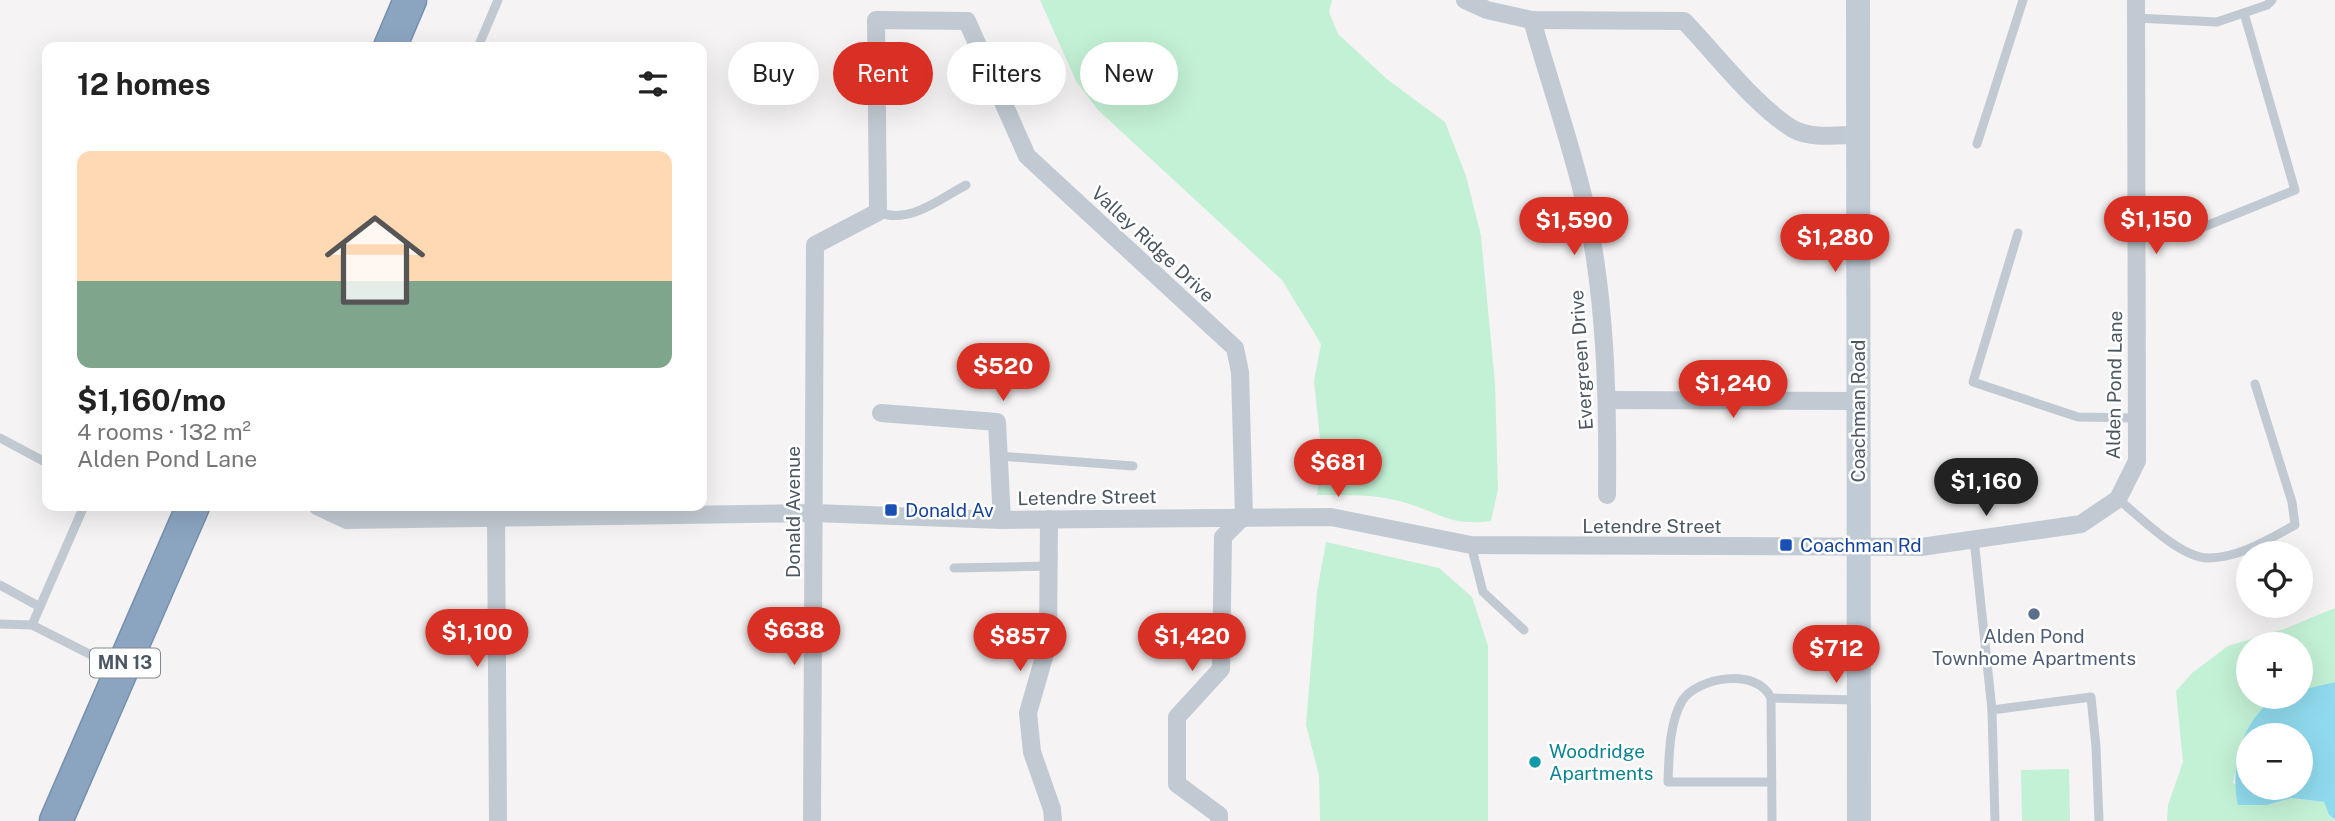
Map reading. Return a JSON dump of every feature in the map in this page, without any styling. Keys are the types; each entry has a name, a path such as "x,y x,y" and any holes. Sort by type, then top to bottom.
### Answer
{"highway":[{"path":"392,42 410,0"},
{"name":"MN 13","path":"61,816 191,511"}],"street":[{"path":"1465,0 1487,10 1532,20 1684,21 1746,88 1795,130 1821,135 1858,135"},
{"name":"Coachman Road","path":"1858,0 1859,821"},
{"name":"Alden Pond Lane","path":"1859,548 1921,547 2081,524 2118,499 2137,461 2136,9"},
{"name":"Valley Ridge Drive","path":"878,212 876,20 967,21 1027,156 1236,348 1240,372 1244,516"},
{"name":"Evergreen Drive","path":"1532,20 1584,204 1599,290 1608,400 1607,495"},
{"name":"Donald Avenue","path":"812,821 815,245 878,212"},
{"path":"1608,400 1858,401"},
{"path":"881,413 997,422 1002,520"},
{"name":"Letendre Street","path":"328,511 348,520 814,513 1002,520 1331,517 1471,545 1859,548"},
{"path":"1219,821 1219,815 1177,784 1177,717 1221,668 1223,537 1244,516"},
{"path":"496,518 498,821"},
{"path":"1049,519 1048,643 1028,713 1032,752 1052,809 1053,821"}],"lane":[{"path":"480,42 498,0"},
{"path":"1977,144 2023,0"},
{"path":"2136,9 2217,22 2272,0"},
{"path":"2196,230 2295,190 2244,13"},
{"path":"878,212 892,218 904,218 966,185"},
{"path":"2018,233 1973,382 2078,417 2137,418"},
{"path":"2118,499 2187,552 2208,558 2250,548 2295,525 2292,502 2255,384"},
{"path":"0,438 42,460"},
{"path":"999,456 1133,466"},
{"path":"32,625 82,511"},
{"path":"1974,539 1992,710 1995,821"},
{"path":"1471,545 1483,592 1524,630"},
{"path":"954,568 1049,566"},
{"path":"0,585 40,607"},
{"path":"0,624 32,625 121,671"},
{"path":"1772,782 1668,782 1673,735 1684,699 1700,687 1725,679 1755,680 1765,686 1771,698 1772,782 1772,821"},
{"path":"1992,710 2091,697 2099,821"},
{"path":"1771,698 1859,701"}],"green space":[{"path":"1040,0 1332,0 1329,12 1338,34 1388,80 1445,122 1466,176 1481,236 1495,383 1498,489 1491,521 1465,522 1445,518 1403,502 1382,498 1317,495 1321,448 1314,381 1321,344 1282,280 1094,105 1178,105 1178,42 1080,42 1080,86 1066,58 1066,42 1059,42"},
{"path":"1326,542 1439,568 1472,597 1488,646 1488,821 1320,821 1319,775 1306,725 1317,592"},
{"path":"2335,608 2335,682 2313,687 2313,632 2274,632"},
{"path":"2236,644 2236,709 2262,709 2252,723 2236,723 2236,771 2233,783 2236,785 2236,800 2259,800 2267,805 2285,800 2324,802 2329,815 2335,821 2167,821 2168,805 2183,762 2176,691 2192,673 2228,646"},
{"path":"2069,769 2070,821 2022,821 2021,770"}],"water":[{"path":"2335,682 2335,820 2329,815 2324,802 2308,800 2313,800 2313,723 2251,723 2263,709 2313,709 2313,687"},
{"path":"2237,800 2285,800 2267,805 2238,805"}],"place":[{"name":"Donald Av","path":"891,510"},
{"name":"Coachman Rd","path":"1786,545"},
{"name":"Alden Pond Townhome Apartments","path":"2034,614"},
{"name":"Woodridge Apartments","path":"1535,762"}]}
